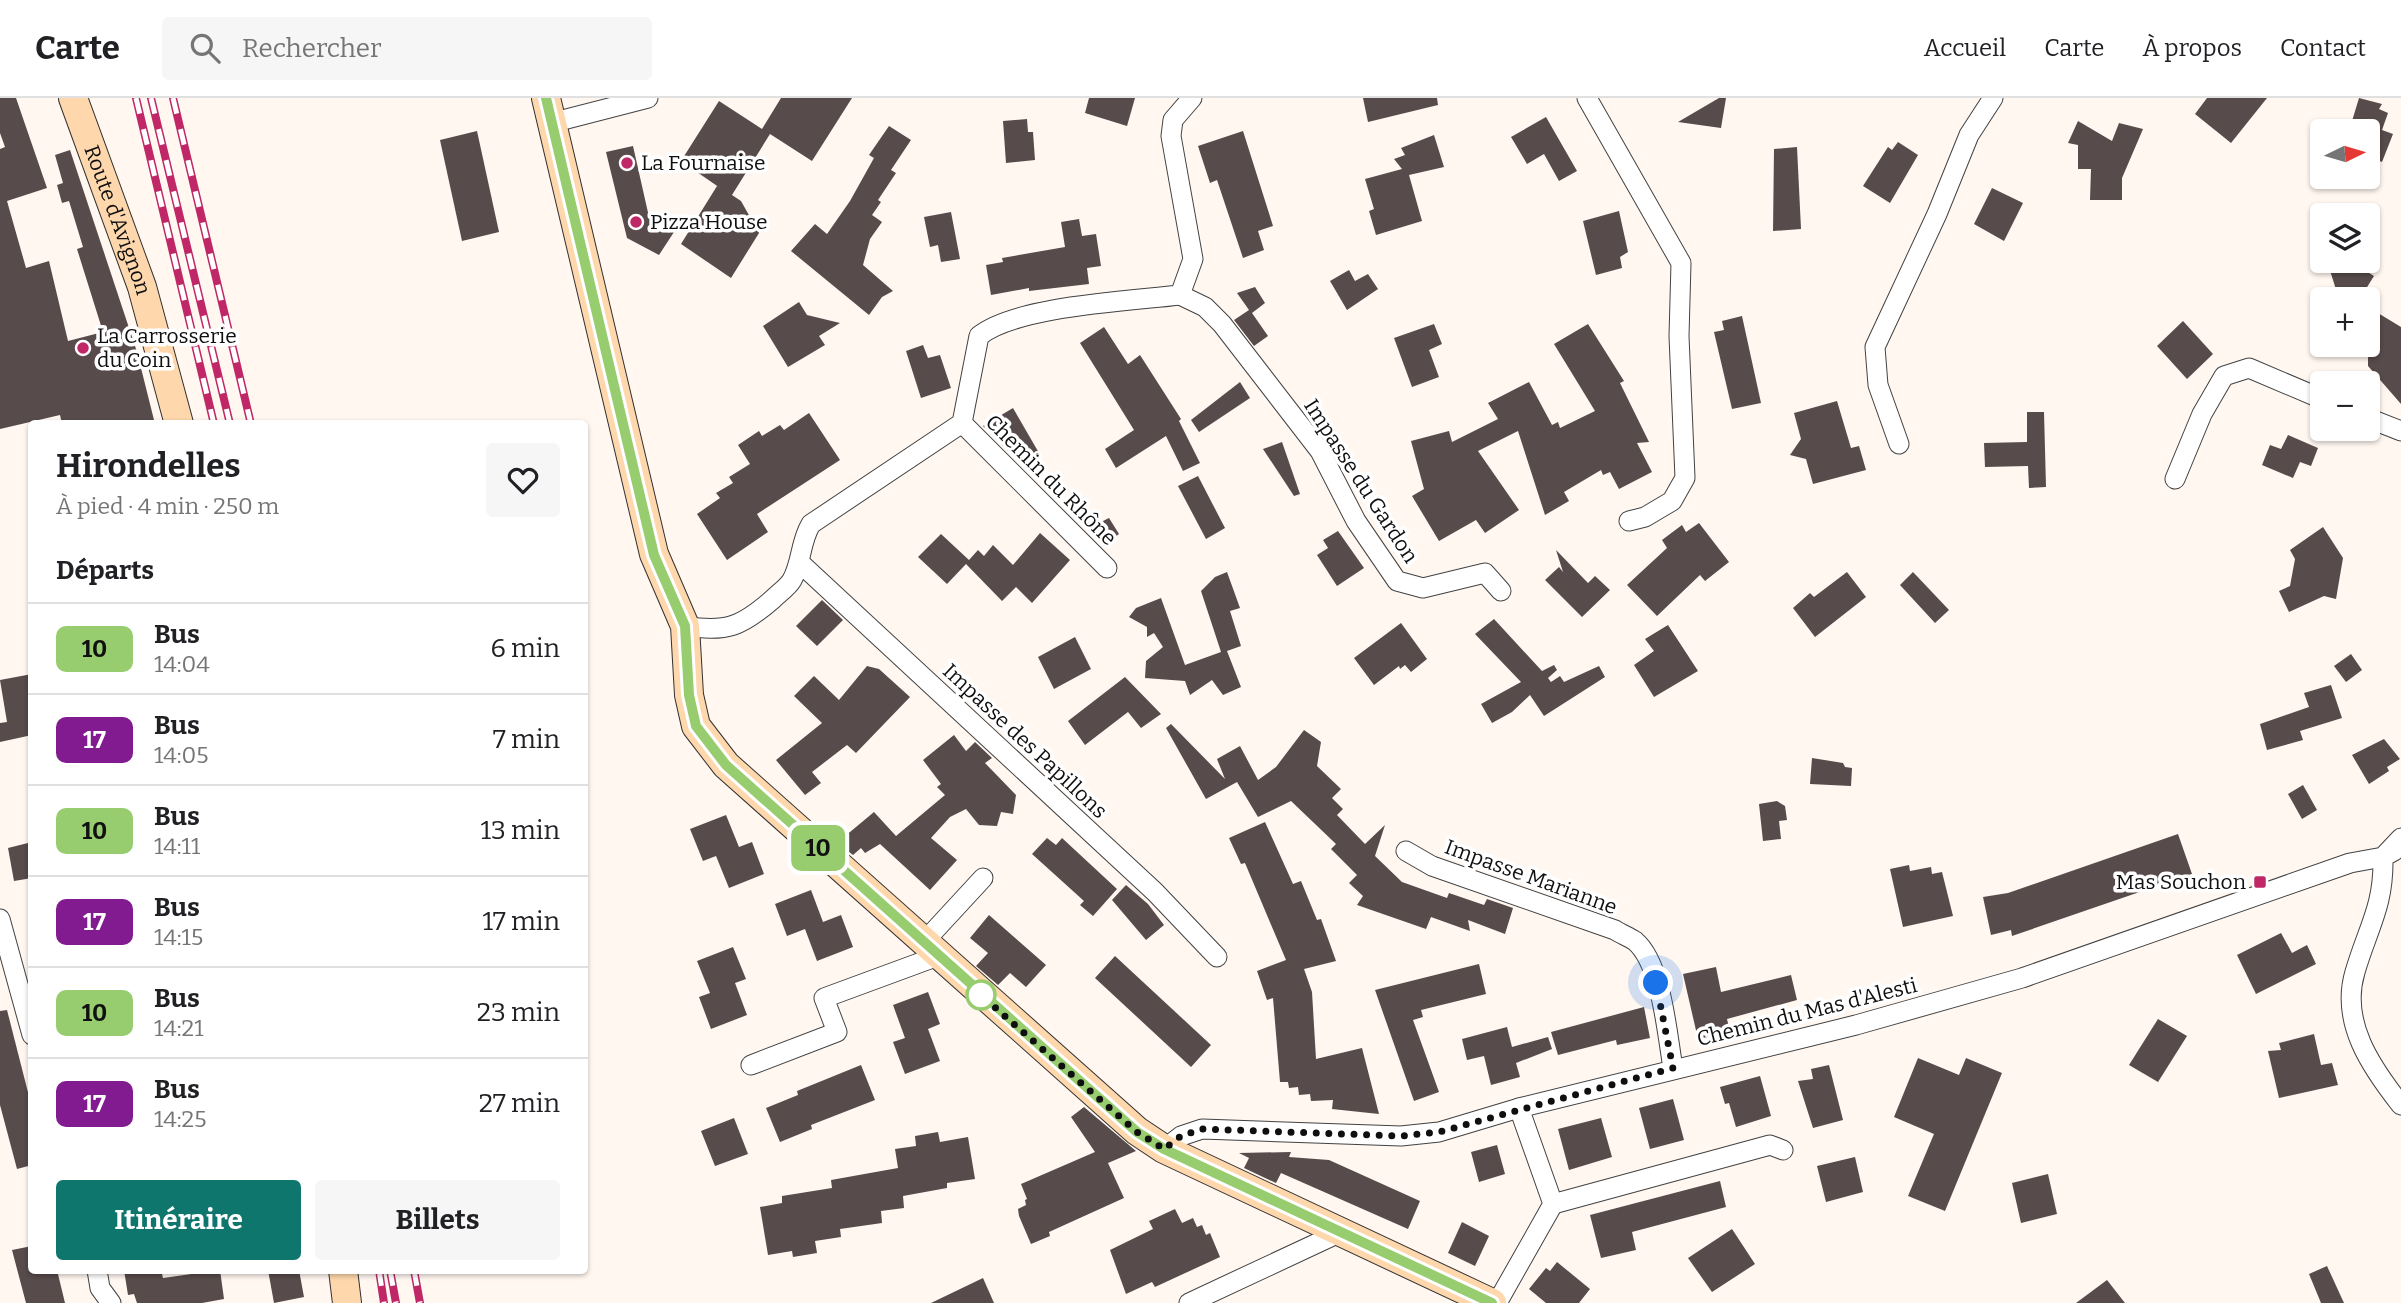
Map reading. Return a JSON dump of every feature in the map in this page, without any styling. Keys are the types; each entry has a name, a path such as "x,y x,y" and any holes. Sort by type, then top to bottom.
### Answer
{"street":[{"name":"Route d'Avignon","path":"73,98 142,287 178,420"},
{"path":"648,98 549,111 654,555 685,626 689,695 696,726 726,765 1137,1132 1164,1149 1494,1303 1553,1204 1770,1145 1783,1150"},
{"path":"685,626 721,629 747,621 791,582 799,562 803,537 811,524 962,423 979,336 991,326 1074,306 1180,295 1193,258 1171,136 1173,120 1192,98"},
{"path":"1587,98 1681,263 1679,336 1685,478 1672,500 1645,517 1629,520"},
{"path":"1899,444 1878,385 1875,347 1937,214 1969,135 1993,98"},
{"name":"Impasse du Gardon","path":"1180,295 1205,307 1222,324 1312,441 1356,521 1397,581 1423,588 1485,573 1500,591"},
{"path":"2175,480 2202,414 2224,376 2249,368 2310,394"},
{"name":"Chemin du Rhône","path":"962,423 1107,568"},
{"path":"2380,423 2401,431"},
{"name":"Impasse des Papillons","path":"799,562 1155,892 1217,957"},
{"path":"2401,838 2383,857 2383,878 2376,919 2355,972 2351,1011 2360,1044 2401,1105"},
{"name":"Chemin du Mas d'Alesti","path":"1164,1149 1181,1136 1202,1129 1401,1136 1439,1132 1673,1068 1856,1025 2022,978 2350,863 2383,857 2401,847"},
{"name":"Impasse Marianne","path":"1406,851 1432,866 1615,930 1636,942 1651,967 1661,999 1673,1068"},
{"path":"751,1065 837,1032 824,998 930,949 983,878"},
{"path":"0,919 28,1020"},
{"path":"1519,1108 1553,1204"},
{"path":"1189,1303 1340,1232"},
{"path":"343,1274 347,1303"}],"building":[{"path":"0,98 16,98 47,188 7,201 26,268 49,261 68,341 103,332 77,249 83,247 69,201 62,203 57,185 63,183 55,155 70,150 137,352 154,420 61,420 60,415 28,420 28,422 0,429 0,149 5,147 0,133"},
{"path":"781,98 852,98 812,161 770,134 732,195 741,201 759,233 731,278 681,244 717,186 723,190 681,161 719,101 762,129"},
{"path":"1089,98 1135,98 1127,126 1085,113"},
{"path":"1363,98 1437,98 1438,105 1368,122"},
{"path":"1719,98 1726,98 1721,128 1678,122"},
{"path":"2207,98 2267,98 2231,143 2195,114"},
{"path":"2359,98 2382,104 2379,109 2388,113 2382,130 2393,134 2382,162 2380,119 2353,119"},
{"path":"1546,117 1577,171 1559,181 1544,154 1527,164 1511,137"},
{"path":"1027,119 1028,132 1033,132 1035,160 1006,163 1003,121"},
{"path":"2078,121 2112,141 2119,123 2143,129 2122,178 2122,200 2090,200 2091,169 2078,169 2078,145 2068,143"},
{"path":"889,126 911,140 891,170 896,173 878,200 881,202 872,215 882,222 870,239 863,265 893,291 882,297 869,315 791,251 815,224 827,234 850,201 874,158 869,155"},
{"path":"477,131 499,232 462,241 440,140"},
{"path":"1243,131 1273,226 1258,231 1264,250 1243,258 1217,180 1210,183 1198,146"},
{"path":"1434,135 1444,167 1409,175 1422,221 1376,235 1369,211 1374,209 1365,179 1402,169 1394,159 1405,155 1401,148"},
{"path":"1898,142 1918,155 1890,203 1863,186 1888,147 1892,150"},
{"path":"633,146 649,217 674,232 659,255 627,238 606,152"},
{"path":"1797,147 1801,229 1773,231 1774,149"},
{"path":"1992,188 2023,203 2004,241 1974,224"},
{"path":"1619,211 1628,252 1620,257 1622,268 1596,275 1583,221"},
{"path":"951,212 960,259 941,262 938,245 930,247 924,217"},
{"path":"1079,219 1082,236 1096,234 1101,266 1087,268 1089,284 1029,291 1029,288 991,295 986,265 1003,262 1002,258 1065,247 1061,222"},
{"path":"1349,270 1355,281 1368,274 1378,289 1347,310 1330,281"},
{"path":"2331,273 2369,273 2374,276 2367,287 2335,287"},
{"path":"1255,287 1265,303 1252,313 1268,336 1254,346 1234,320 1249,310 1237,293"},
{"path":"799,302 807,315 840,323 819,336 825,345 788,367 763,326"},
{"path":"2380,314 2401,327 2401,404 2380,380 2380,371 2372,371 2368,366 2368,357 2380,357"},
{"path":"1742,316 1761,403 1732,409 1714,332 1724,330 1722,321"},
{"path":"2183,321 2213,354 2187,379 2157,346"},
{"path":"1434,324 1442,344 1429,350 1439,377 1412,387 1394,338"},
{"path":"1588,324 1624,381 1620,383 1649,442 1637,443 1652,472 1619,489 1610,472 1603,475 1601,470 1564,492 1569,501 1545,515 1518,431 1478,451 1519,510 1485,533 1476,520 1439,541 1412,496 1424,489 1411,441 1449,431 1452,442 1498,419 1488,403 1529,382 1552,425 1558,422 1560,428 1595,411 1554,344"},
{"path":"1104,327 1128,364 1140,355 1181,419 1179,421 1200,463 1183,471 1166,436 1116,468 1105,449 1134,430 1080,343"},
{"path":"923,345 928,358 940,355 951,388 921,398 906,351"},
{"path":"1240,382 1250,398 1199,432 1191,420"},
{"path":"1837,401 1851,448 1859,446 1866,470 1813,484 1806,459 1790,455 1801,439 1794,413"},
{"path":"1013,408 1039,453 1021,464 983,426"},
{"path":"2027,412 2044,412 2046,487 2029,488 2028,466 1985,467 1984,443 2027,442"},
{"path":"809,413 840,460 757,514 768,532 727,560 697,514 720,498 716,493 733,483 729,477 750,464 738,445 759,431 762,436 780,425 784,430"},
{"path":"2288,435 2318,448 2311,466 2300,462 2293,478 2262,465 2270,445 2281,449"},
{"path":"1282,442 1300,494 1294,496 1263,449"},
{"path":"1198,476 1225,528 1206,539 1178,486"},
{"path":"1109,518 1119,534 1105,544 1093,526"},
{"path":"1699,523 1729,562 1705,581 1700,575 1657,616 1627,585 1667,548 1662,540 1682,525 1686,532"},
{"path":"2323,527 2343,558 2336,599 2324,596 2289,612 2279,591 2290,586 2295,559 2290,550"},
{"path":"1338,531 1364,568 1337,586 1317,555 1328,548 1323,540"},
{"path":"1040,533 1070,560 1032,603 1016,587 1002,601 966,564 947,584 918,557 941,534 969,560 978,550 984,556 993,545 1013,565"},
{"path":"1556,550 1588,583 1595,576 1610,590 1582,617 1545,580 1559,567 1563,572"},
{"path":"1227,572 1240,608 1230,611 1241,646 1227,651 1241,687 1223,695 1212,680 1190,695 1185,681 1145,678 1146,661 1163,647 1154,633 1147,637 1147,627 1129,617 1136,608 1161,598 1185,665 1221,652 1201,591 1215,577"},
{"path":"1847,572 1866,597 1815,637 1793,608 1810,593 1814,597"},
{"path":"1913,572 1949,610 1935,623 1900,585"},
{"path":"822,600 843,620 817,646 796,626"},
{"path":"1494,619 1542,671 1554,665 1557,670 1548,678 1551,682 1560,676 1564,682 1599,666 1605,677 1544,716 1530,695 1512,712 1492,723 1481,704 1521,682 1475,634"},
{"path":"1401,623 1427,659 1411,672 1405,665 1400,669 1399,666 1374,685 1354,658"},
{"path":"1668,625 1698,671 1654,697 1634,665 1654,651 1645,639"},
{"path":"1075,637 1091,669 1054,689 1038,657"},
{"path":"2351,654 2362,670 2346,682 2334,666"},
{"path":"867,666 879,669 910,697 856,753 847,745 812,772 821,783 805,795 776,760 822,723 794,696 814,676 839,700"},
{"path":"28,675 28,736 0,742 0,723 7,722 0,680"},
{"path":"1125,677 1161,714 1141,728 1128,712 1085,745 1068,721"},
{"path":"2331,685 2342,718 2300,731 2303,740 2267,750 2260,724 2309,707 2304,693"},
{"path":"1171,724 1225,779 1217,759 1240,746 1258,780 1276,767 1304,730 1321,742 1317,766 1341,789 1332,798 1343,809 1337,815 1365,844 1385,825 1375,856 1402,882 1447,898 1449,893 1484,905 1487,899 1513,908 1505,934 1468,920 1470,931 1431,917 1426,929 1357,905 1363,896 1349,883 1357,875 1331,849 1336,844 1291,801 1258,817 1237,782 1206,799 1166,728"},
{"path":"954,735 966,751 975,742 992,758 985,763 1016,795 1013,814 1001,812 997,826 979,825 966,809 950,817 931,838 957,860 930,890 880,844 865,853 861,848 853,855 838,842 874,812 896,836 945,795 937,787 941,784 923,760"},
{"path":"2384,739 2400,759 2387,767 2389,771 2369,784 2352,755"},
{"path":"1812,758 1843,763 1845,767 1852,768 1851,786 1810,784"},
{"path":"2303,785 2317,810 2302,819 2288,794"},
{"path":"1777,801 1785,806 1787,820 1779,821 1781,839 1763,841 1759,804"},
{"path":"726,815 739,847 752,842 764,874 729,888 716,856 703,861 690,829"},
{"path":"1265,822 1293,884 1301,881 1317,920 1321,919 1336,961 1304,969 1312,992 1316,1059 1362,1048 1379,1114 1332,1109 1333,1100 1311,1101 1310,1094 1299,1095 1298,1087 1289,1088 1288,1082 1280,1082 1273,998 1267,1000 1257,971 1286,960 1245,863 1241,864 1229,838"},
{"path":"2178,834 2192,874 2012,936 2011,930 1991,935 1983,897 2008,893"},
{"path":"1047,838 1056,845 1062,838 1117,889 1093,916 1080,905 1084,901 1032,854"},
{"path":"28,843 28,879 14,881 8,848"},
{"path":"1909,865 1910,871 1931,867 1932,874 1942,872 1953,916 1903,927 1890,869"},
{"path":"1126,885 1148,904 1164,925 1146,940 1112,900"},
{"path":"811,890 823,922 841,915 853,947 817,961 805,929 787,936 775,904"},
{"path":"989,915 1046,965 1026,987 1010,973 998,985 976,966 988,953 970,938"},
{"path":"2281,933 2292,953 2307,945 2316,964 2256,994 2237,955"},
{"path":"733,947 746,979 735,983 747,1015 711,1029 699,997 710,993 697,961"},
{"path":"1115,956 1211,1045 1191,1067 1095,978"},
{"path":"1479,964 1486,994 1421,1010 1423,1017 1413,1020 1439,1092 1414,1101 1375,990"},
{"path":"1716,967 1721,992 1791,975 1797,1000 1727,1019 1730,1032 1698,1039 1683,974"},
{"path":"928,992 940,1024 928,1029 940,1061 905,1074 893,1042 905,1038 893,1005"},
{"path":"1644,1007 1650,1038 1617,1045 1616,1040 1558,1055 1551,1032"},
{"path":"7,1010 28,1092 28,1166 17,1169 0,1105 0,1011"},
{"path":"2158,1019 2187,1036 2158,1082 2129,1065"},
{"path":"1507,1027 1512,1047 1548,1037 1552,1049 1516,1063 1520,1077 1491,1085 1484,1056 1467,1060 1462,1039"},
{"path":"2314,1034 2321,1065 2332,1063 2338,1085 2279,1098 2268,1051 2281,1050 2279,1043"},
{"path":"1918,1058 1959,1075 1966,1058 2002,1073 1945,1211 1908,1196 1934,1134 1894,1117"},
{"path":"861,1065 875,1100 811,1125 812,1129 780,1142 766,1108 798,1095 797,1091"},
{"path":"1829,1065 1843,1120 1813,1128 1798,1081 1813,1079 1811,1069"},
{"path":"1760,1076 1771,1116 1736,1127 1729,1103 1725,1104 1720,1087"},
{"path":"1673,1099 1684,1140 1650,1149 1639,1108"},
{"path":"1084,1107 1136,1151 1108,1163 1124,1198 1049,1232 1050,1236 1031,1244 1019,1216 1018,1209 1026,1205 1027,1199 1021,1184 1095,1152 1071,1117"},
{"path":"734,1118 748,1154 715,1166 701,1131"},
{"path":"1601,1118 1612,1157 1569,1170 1558,1129"},
{"path":"938,1132 940,1142 968,1137 975,1179 947,1183 947,1188 903,1196 904,1208 881,1211 882,1223 840,1229 841,1237 815,1241 817,1253 793,1257 792,1251 768,1255 760,1207 782,1203 782,1196 832,1188 831,1180 898,1168 895,1149 916,1146 915,1136"},
{"path":"1497,1145 1505,1174 1479,1182 1471,1152"},
{"path":"1291,1152 1289,1157 1329,1160 1420,1201 1408,1229 1281,1173 1276,1183 1244,1168 1249,1158 1239,1153"},
{"path":"1855,1157 1863,1192 1826,1202 1817,1166"},
{"path":"2048,1174 2057,1214 2021,1223 2012,1183"},
{"path":"1720,1181 1726,1207 1632,1232 1636,1250 1601,1258 1590,1215"},
{"path":"1175,1209 1182,1223 1193,1218 1197,1227 1202,1225 1206,1235 1210,1233 1220,1257 1155,1287 1152,1282 1126,1294 1110,1250 1153,1229 1149,1221"},
{"path":"1462,1222 1489,1236 1475,1266 1448,1253"},
{"path":"1732,1229 1755,1264 1712,1292 1688,1258"},
{"path":"28,1247 28,1274 58,1274 65,1303 26,1303 12,1250"},
{"path":"1557,1262 1590,1289 1579,1303 1546,1303 1529,1289 1546,1268 1550,1271"},
{"path":"2327,1266 2344,1303 2321,1303 2309,1274"},
{"path":"125,1274 162,1274 163,1278 221,1274 224,1299 202,1303 137,1303 134,1294 128,1295"},
{"path":"269,1274 300,1274 304,1297 274,1303"},
{"path":"983,1278 994,1303 931,1303"},
{"path":"2107,1280 2125,1303 2076,1303"}],"railway":[{"path":"136,98 213,420"},
{"path":"151,98 229,420"},
{"path":"173,98 250,420"},
{"path":"380,1274 384,1303"},
{"path":"391,1274 396,1303"},
{"path":"415,1274 420,1303"}],"bus line":[{"name":"10","path":"546,98 603,349 654,555 685,626 689,695 696,726 726,765 1043,1051 1137,1132 1164,1149 1492,1303"}],"place":[{"name":"La Fournaise","path":"627,163"},
{"name":"Pizza House","path":"636,222"},
{"name":"La Carrosserie du Coin","path":"83,348"},
{"name":"Mas Souchon","path":"2260,882"}],"route":[{"path":"981,995 974,989 1137,1132 1164,1149 1181,1136 1202,1129 1401,1136 1439,1132 1673,1068 1656,983"}]}
